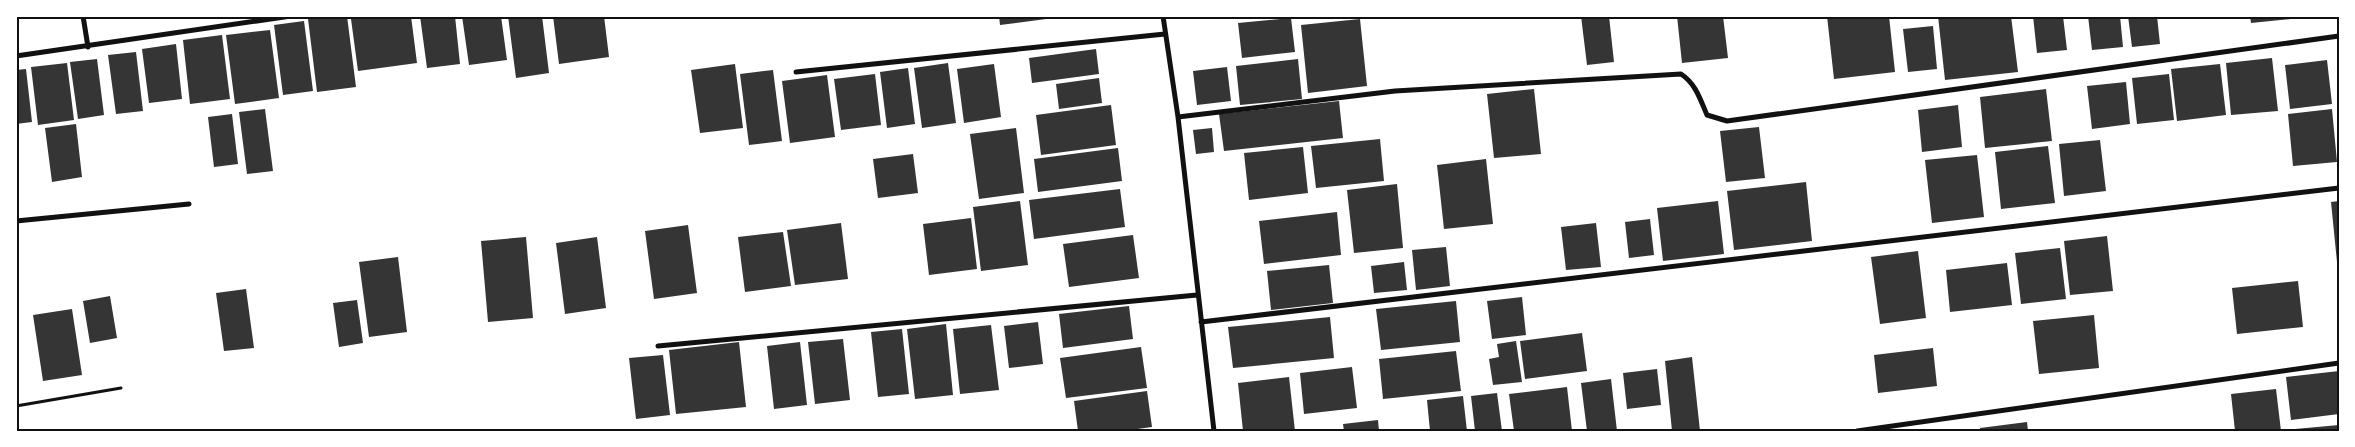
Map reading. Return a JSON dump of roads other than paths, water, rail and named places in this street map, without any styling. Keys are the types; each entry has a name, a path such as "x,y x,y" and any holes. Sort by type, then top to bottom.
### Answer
{"street":[{"path":"82,16 88,47"},
{"path":"16,56 291,16"},
{"path":"1163,16 1178,117 1214,431"},
{"path":"796,72 1165,34"},
{"path":"1178,117 1396,91 1681,74 1696,89 1707,115 1727,120 2339,36"},
{"path":"1201,322 2339,188"},
{"path":"16,221 189,204"},
{"path":"658,346 1197,295"},
{"path":"1857,431 2339,363"}]}
